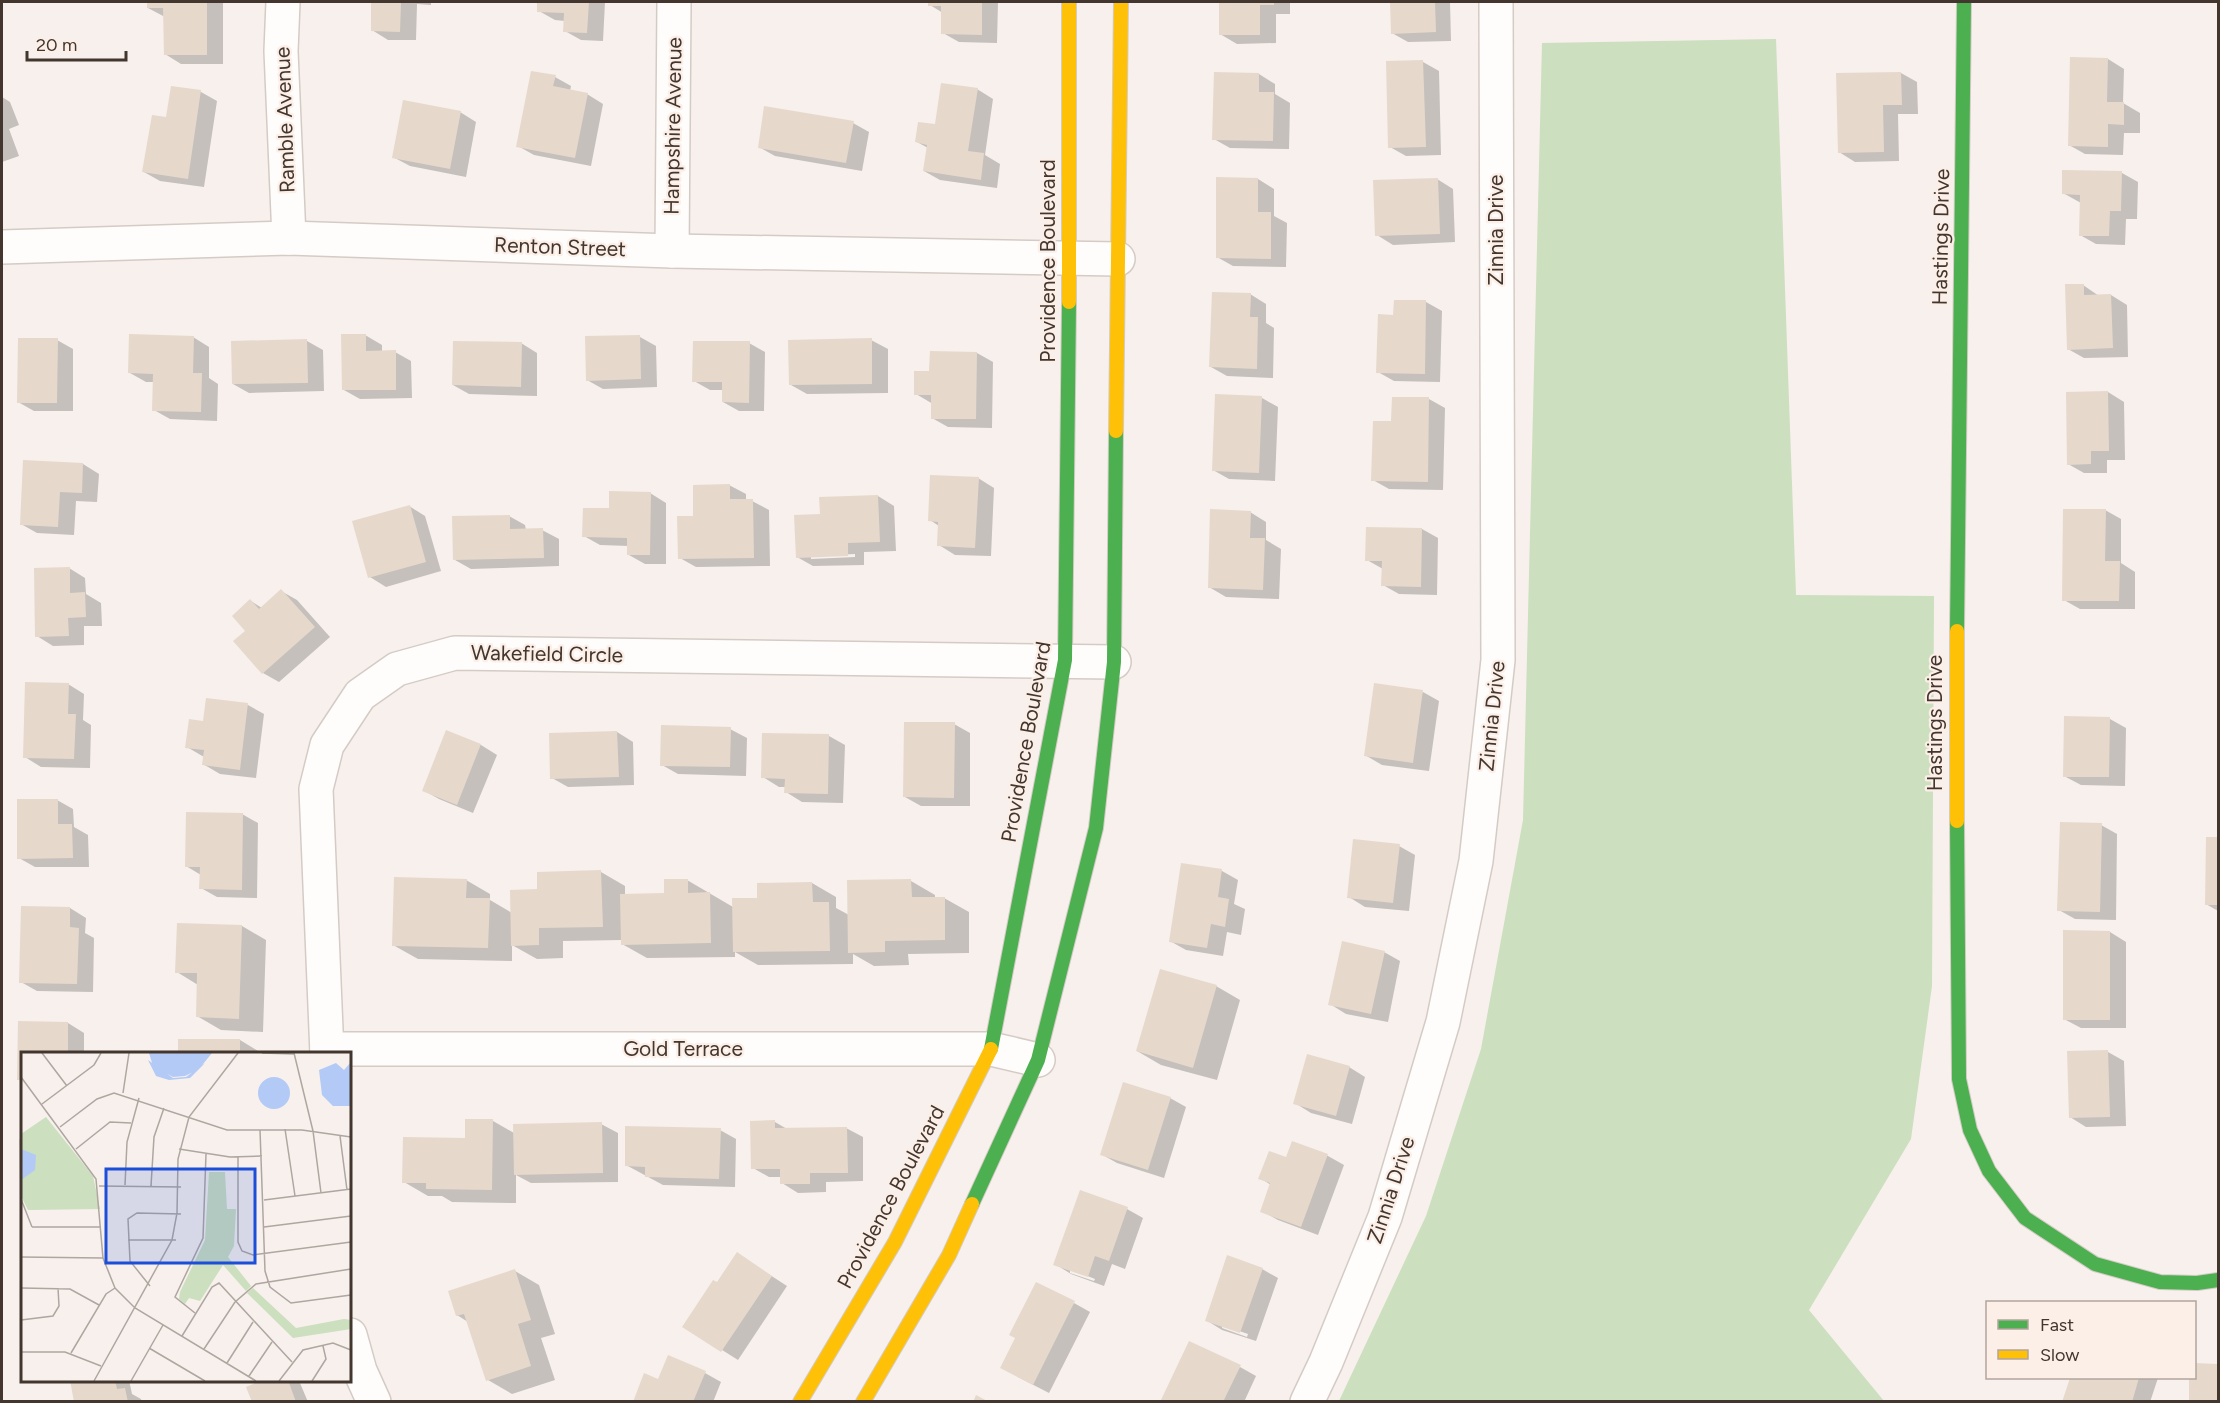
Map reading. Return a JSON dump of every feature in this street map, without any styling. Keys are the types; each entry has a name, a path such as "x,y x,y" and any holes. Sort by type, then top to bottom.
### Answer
{"main road":[{"name":"Providence Boulevard","path":"800,1401 895,1242 991,1049 1065,660 1070,258 1069,2"},
{"path":"863,1401 950,1255 1038,1059 1096,828 1114,662 1121,2"},
{"name":"Hastings Drive","path":"1964,2 1956,751 1959,1079 1970,1130 1989,1171 2025,1218 2095,1264 2160,1282 2197,1283 2218,1280"}],"street":[{"name":"Ramble Avenue","path":"283,2 282,51 289,238"},
{"name":"Hampshire Avenue","path":"672,251 674,2"},
{"name":"Zinnia Drive","path":"1307,1401 1326,1362 1385,1217 1443,1022 1476,861 1498,660 1496,2"},
{"name":"Renton Street","path":"2,247 289,238 672,251 1118,259"},
{"name":"Wakefield Circle","path":"327,1051 316,789 327,745 360,695 397,669 455,653 1114,662"},
{"name":"Gold Terrace","path":"327,1051 991,1049 1038,1059"},
{"path":"351,1339 360,1371 374,1401"}],"green space":[{"path":"1776,39 1796,595 1934,596 1932,986 1911,1139 1809,1310 1884,1401 1339,1401 1426,1216 1481,1049 1523,820 1542,43"}],"building":[{"path":"147,2 207,2 207,55 164,55 163,8 147,8"},
{"path":"371,2 401,2 400,32 371,31"},
{"path":"537,2 589,2 587,33 563,32 564,13 537,12"},
{"path":"928,2 982,2 982,35 941,34 941,6 928,6"},
{"path":"1219,2 1274,2 1274,5 1260,5 1260,35 1219,35"},
{"path":"1390,2 1435,2 1436,32 1391,34"},
{"path":"2070,57 2108,58 2107,102 2124,102 2124,125 2108,124 2108,147 2068,146"},
{"path":"1423,60 1426,147 1388,148 1386,61"},
{"path":"531,71 556,75 553,86 588,93 575,158 516,147"},
{"path":"1214,72 1259,73 1259,92 1274,92 1273,141 1212,140"},
{"path":"1901,72 1902,105 1883,105 1884,152 1838,153 1836,73"},
{"path":"941,83 978,88 968,151 984,153 981,180 923,171 927,145 915,142 918,122 935,124"},
{"path":"171,86 201,90 188,179 142,172 152,115 166,117"},
{"path":"403,100 461,111 450,169 392,158"},
{"path":"764,106 854,121 846,163 758,148"},
{"path":"2062,170 2122,171 2121,211 2110,211 2109,236 2079,236 2080,195 2062,194"},
{"path":"1216,177 1258,178 1258,212 1271,212 1271,259 1216,258"},
{"path":"1438,178 1440,234 1375,236 1373,180"},
{"path":"2065,284 2084,284 2084,295 2111,294 2113,348 2067,350"},
{"path":"1212,292 1251,293 1250,317 1258,317 1257,369 1209,367"},
{"path":"1394,300 1426,300 1425,374 1376,373 1378,314 1393,315"},
{"path":"129,334 194,336 193,373 202,373 201,412 152,411 153,374 128,373"},
{"path":"341,334 366,334 366,351 396,350 396,390 342,390"},
{"path":"640,335 641,379 586,381 585,336"},
{"path":"18,338 58,338 57,403 17,403"},
{"path":"872,338 872,384 789,385 788,340"},
{"path":"307,339 308,383 232,384 231,341"},
{"path":"453,341 522,342 521,387 452,385"},
{"path":"693,341 750,341 749,403 722,402 722,382 692,382"},
{"path":"930,351 977,352 976,419 931,419 931,395 914,395 914,371 929,371"},
{"path":"2108,391 2109,451 2091,451 2091,464 2067,465 2066,392"},
{"path":"1215,394 1262,396 1259,473 1212,471"},
{"path":"1392,397 1429,397 1428,482 1371,481 1373,421 1391,421"},
{"path":"23,460 83,463 82,493 60,492 58,527 20,525"},
{"path":"930,475 979,477 975,548 937,546 938,522 928,521"},
{"path":"730,484 730,499 753,499 754,558 678,559 677,516 693,516 693,485"},
{"path":"609,491 651,492 650,555 627,555 627,538 582,537 583,508 609,508"},
{"path":"878,495 880,542 848,543 848,556 796,558 794,515 820,514 819,497"},
{"path":"410,505 426,562 368,578 352,521"},
{"path":"1210,509 1251,511 1250,538 1265,538 1263,590 1208,588"},
{"path":"2063,509 2106,509 2105,561 2120,561 2119,601 2062,601"},
{"path":"510,515 510,529 543,528 544,558 453,560 452,516"},
{"path":"1366,527 1422,528 1421,587 1381,586 1382,561 1365,561"},
{"path":"70,567 70,593 85,592 86,617 68,618 69,636 35,637 34,568"},
{"path":"281,589 315,627 262,674 233,641 245,631 232,616 250,599 259,609"},
{"path":"25,682 69,683 68,714 76,714 74,759 23,758"},
{"path":"1374,683 1423,690 1413,763 1364,756"},
{"path":"206,698 248,703 240,770 202,765 204,750 185,748 189,719 203,721"},
{"path":"2064,716 2110,717 2109,777 2063,777"},
{"path":"904,722 955,722 954,798 903,797"},
{"path":"661,725 731,727 730,767 660,766"},
{"path":"446,730 481,744 457,805 422,791"},
{"path":"617,731 619,777 550,779 549,733"},
{"path":"762,733 829,734 828,794 784,793 785,779 761,778"},
{"path":"17,799 58,799 58,824 72,824 73,858 17,859"},
{"path":"186,812 243,813 242,890 199,889 200,867 185,867"},
{"path":"2060,822 2102,823 2100,912 2057,911"},
{"path":"2206,837 2218,837 2218,905 2205,905"},
{"path":"1353,839 1400,844 1393,903 1347,898"},
{"path":"1181,863 1222,869 1218,897 1229,899 1225,927 1211,924 1207,948 1169,942"},
{"path":"601,870 603,927 539,928 539,945 511,946 510,890 537,889 537,872"},
{"path":"394,877 467,879 466,898 490,898 488,948 392,946"},
{"path":"664,879 688,879 688,893 710,892 711,943 621,945 620,894 664,893"},
{"path":"911,879 912,897 945,897 945,940 885,941 885,952 848,953 847,880"},
{"path":"812,882 813,902 829,902 830,951 733,952 732,898 757,898 757,883"},
{"path":"21,906 70,907 70,927 79,928 77,984 19,983"},
{"path":"177,923 242,925 239,1019 196,1017 197,973 175,973"},
{"path":"2063,930 2110,931 2110,1020 2063,1020"},
{"path":"1342,941 1385,951 1371,1014 1328,1005"},
{"path":"1160,969 1217,985 1193,1068 1136,1051"},
{"path":"18,1021 68,1022 68,1052 21,1052 21,1080 17,1080"},
{"path":"178,1039 240,1039 240,1052 178,1052"},
{"path":"2108,1050 2110,1117 2069,1118 2067,1051"},
{"path":"1307,1054 1350,1066 1336,1116 1293,1104"},
{"path":"1123,1082 1171,1097 1148,1170 1100,1155"},
{"path":"465,1119 493,1119 492,1190 426,1189 426,1183 402,1183 403,1137 465,1138"},
{"path":"775,1120 775,1128 847,1127 848,1173 810,1173 810,1184 780,1184 780,1169 751,1169 750,1121"},
{"path":"602,1122 603,1173 514,1175 513,1124"},
{"path":"625,1126 721,1128 719,1179 645,1177 645,1167 625,1166"},
{"path":"19,1139 21,1139 21,1184"},
{"path":"1292,1141 1328,1154 1301,1227 1260,1212 1270,1183 1258,1179 1269,1151 1286,1157"},
{"path":"1080,1190 1128,1207 1109,1261 1095,1256 1088,1277 1053,1265"},
{"path":"737,1252 772,1276 721,1352 682,1327 713,1280 717,1282"},
{"path":"1227,1255 1263,1268 1240,1333 1205,1321"},
{"path":"515,1269 531,1320 518,1324 531,1366 486,1381 464,1314 456,1316 448,1291"},
{"path":"1036,1282 1075,1301 1033,1385 1000,1368 1015,1338 1009,1335"},
{"path":"1189,1341 1241,1365 1223,1402 1160,1402"},
{"path":"668,1355 706,1371 693,1402 633,1402 644,1373 658,1379"},
{"path":"2196,1363 2218,1364 2218,1402 2189,1402 2189,1379 2196,1379"},
{"path":"2070,1379 2139,1379 2132,1402 2062,1402"},
{"path":"70,1382 115,1382 117,1389 125,1388 128,1402 74,1402"},
{"path":"257,1382 289,1382 296,1402 252,1402 246,1387"},
{"path":"976,1395 989,1402 973,1402"}],"traffic: fast":[{"path":"1957,631 1964,2"},
{"path":"991,1049 1065,660 1069,302"},
{"path":"972,1204 1038,1060 1096,828 1114,662 1116,431"},
{"path":"1957,821 1959,1079 1970,1130 1989,1171 2025,1218 2095,1264 2160,1282 2197,1283 2218,1280"}],"traffic: slow":[{"path":"1069,2 1069,302"},
{"path":"1116,431 1121,2"},
{"path":"1957,631 1957,821"},
{"path":"800,1402 895,1242 991,1049"},
{"path":"863,1402 949,1255 972,1204"}]}
